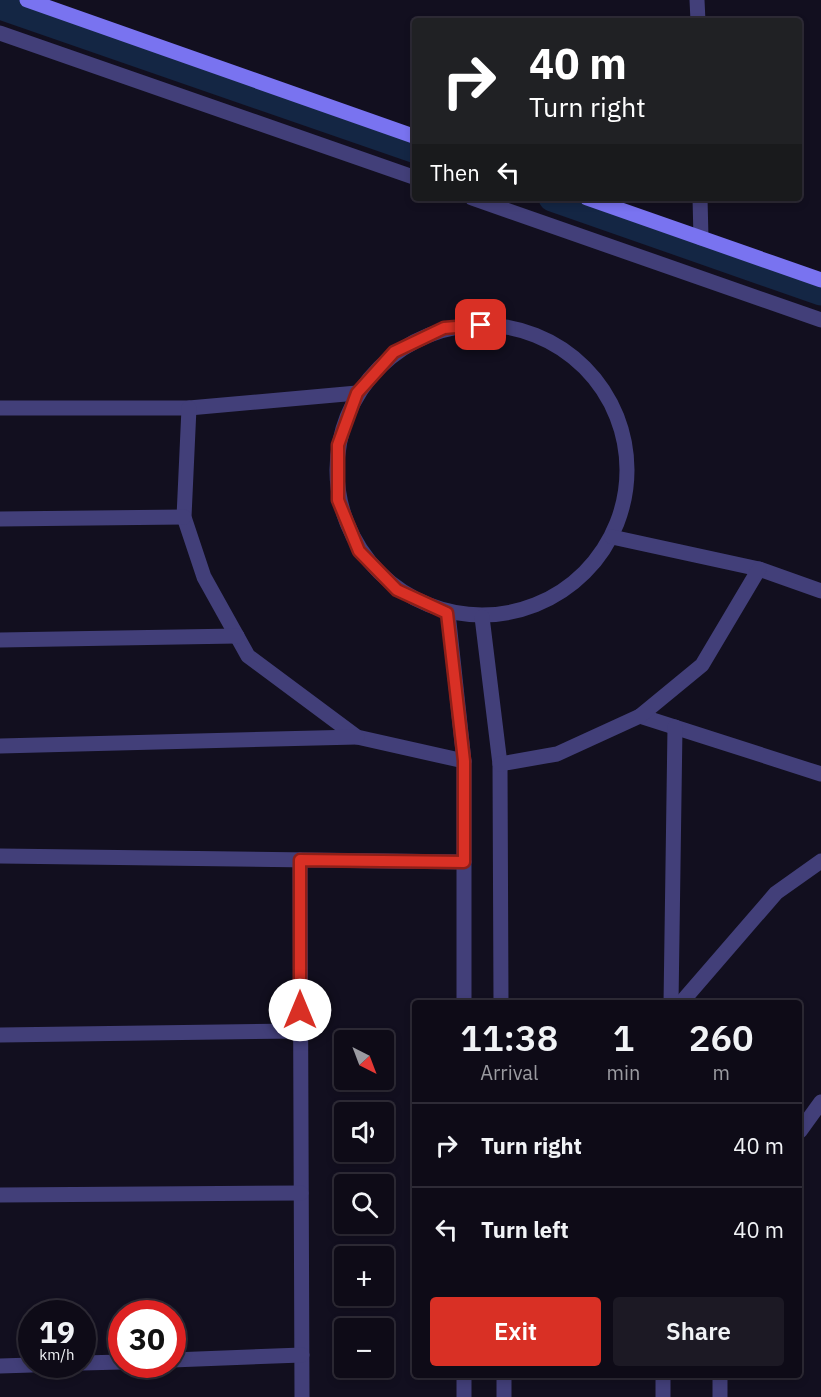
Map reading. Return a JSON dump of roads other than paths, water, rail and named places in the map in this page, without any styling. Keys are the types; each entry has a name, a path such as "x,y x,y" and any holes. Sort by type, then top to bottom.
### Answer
{"street":[{"path":"27,0 412,136"},
{"path":"697,0 698,18"},
{"path":"0,33 412,177"},
{"path":"481,201 821,320"},
{"path":"595,201 821,280"},
{"path":"700,201 700,238"},
{"path":"499,324 552,340 595,375 622,423 629,478 612,537 583,576 536,606 482,617 447,613 397,590 359,551 338,500 338,445 357,393 394,352 444,328 499,324"},
{"path":"0,408 189,408 357,393"},
{"path":"189,408 184,518 204,578 248,656 357,737"},
{"path":"0,519 184,518"},
{"path":"612,537 759,569 821,591"},
{"path":"500,764 557,754 640,716 702,665 759,569"},
{"path":"447,613 464,761 464,1000"},
{"path":"482,617 500,764 501,1000"},
{"path":"0,640 237,636"},
{"path":"640,716 821,774"},
{"path":"671,1000 675,727"},
{"path":"0,746 357,737 464,761"},
{"path":"0,856 464,862"},
{"path":"300,860 302,1397"},
{"path":"683,1000 776,893 821,861"},
{"path":"0,1035 300,1032"},
{"path":"802,1128 821,1102"},
{"path":"0,1195 301,1193"},
{"path":"186,1359 302,1355"},
{"path":"0,1366 18,1365"},
{"path":"464,1378 464,1397"},
{"path":"504,1378 504,1397"},
{"path":"663,1378 663,1397"},
{"path":"720,1378 720,1397"}],"waterway":[{"path":"0,6 412,149"},
{"path":"561,201 821,292"}]}
